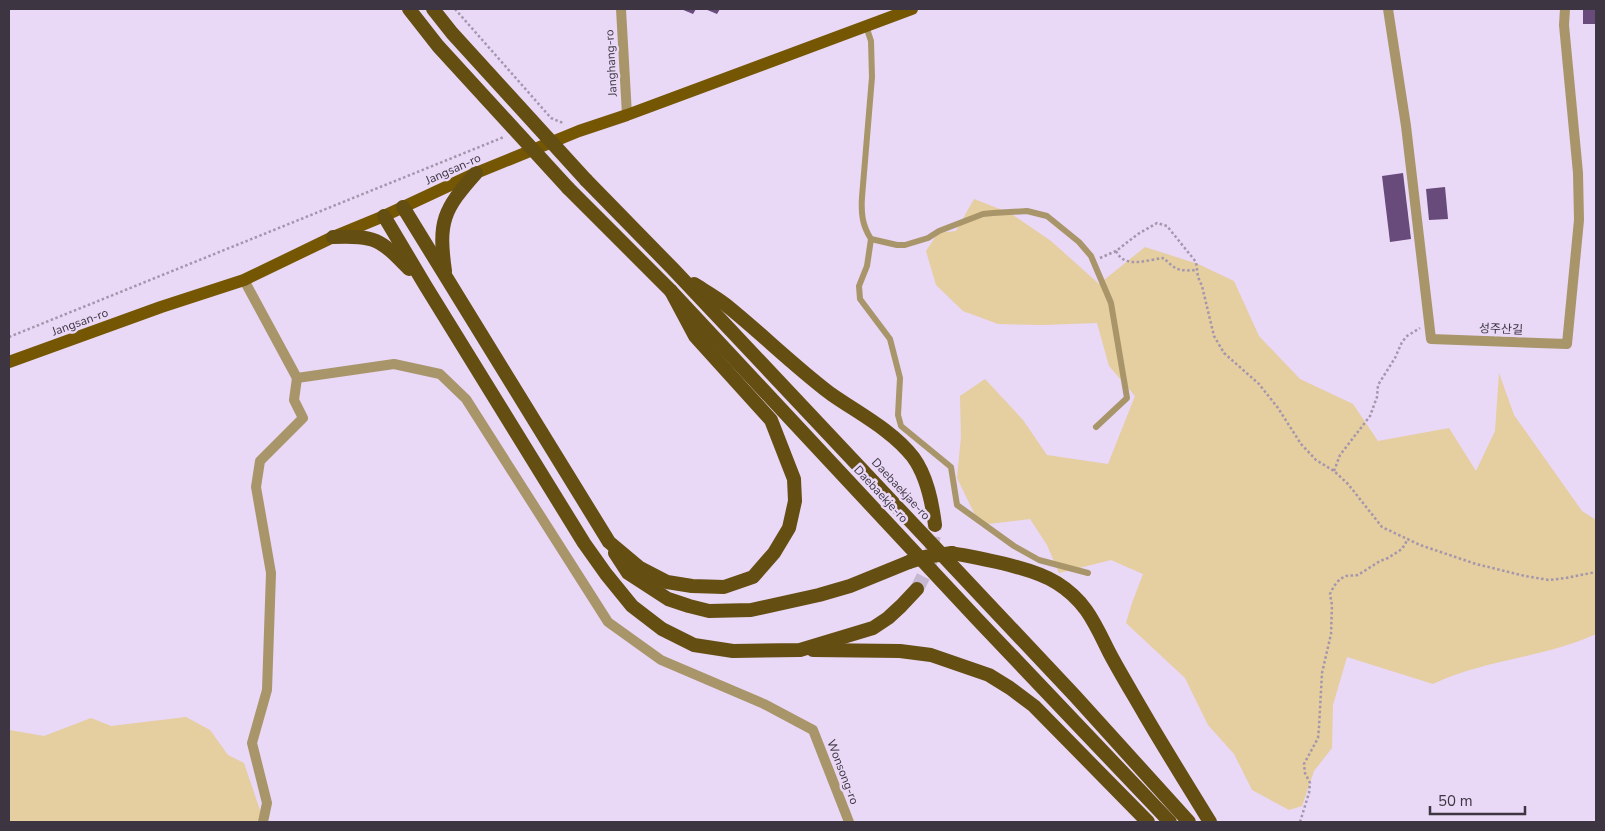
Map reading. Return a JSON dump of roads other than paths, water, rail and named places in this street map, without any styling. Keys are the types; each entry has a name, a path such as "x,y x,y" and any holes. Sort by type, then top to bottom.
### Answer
{"highway":[{"name":"Daebaekje-ro","path":"408,9 438,46 568,188 671,291 970,612 1170,822"},
{"name":"Daebaekjae-ro","path":"433,9 452,33 586,180 674,270 1069,688 1188,822"},
{"path":"446,277 441,242 446,214 458,193 476,173"},
{"path":"403,207 628,573 668,599 709,611 750,610 819,594 850,586 925,557 952,553 1036,574 1056,583 1074,596 1088,611 1144,714 1210,822"},
{"path":"384,216 425,286 584,543 632,606 662,629 694,644 733,650 900,651 931,655 989,675 1034,706 1148,822"},
{"path":"333,237 362,236 373,239 395,254 425,286"},
{"path":"674,270 725,304 809,377 894,439 913,458 922,475 931,496 935,525"},
{"path":"609,542 640,568 667,582 692,586 724,586 753,577 774,554 788,528 795,501 794,479 771,420 695,336 671,291"},
{"path":"800,650 873,628 888,618 917,589"}],"main road":[{"name":"Jangsan-ro","path":"9,362 161,307 244,280 333,237 384,216 476,173 579,131 627,115 909,10"}],"street":[{"name":"Janghang-ro","path":"621,9 627,115"},
{"name":"성주산길","path":"1388,9 1406,126 1431,339 1567,344 1579,220 1578,173 1564,25 1565,9"},
{"path":"244,280 297,378 294,400 303,418 260,461 256,487 270,573 267,690 252,743 267,802 263,822"},
{"name":"Wonsong-ro","path":"297,378 394,364 440,374 466,399 608,622 661,660 764,704 813,730 849,822"}],"lane":[{"path":"866,26 871,41 872,77 861,216 871,239 867,266 859,286 860,299 890,339 900,378 898,415 901,426 951,467 958,505 1014,546 1039,560 1088,573"},
{"path":"871,239 905,245 928,238 939,231 984,214 1027,211 1047,216 1056,222 1079,242 1091,256 1111,303 1127,398 1096,427"}],"tunnel":[{"path":"917,589 930,563 935,525"}]}
